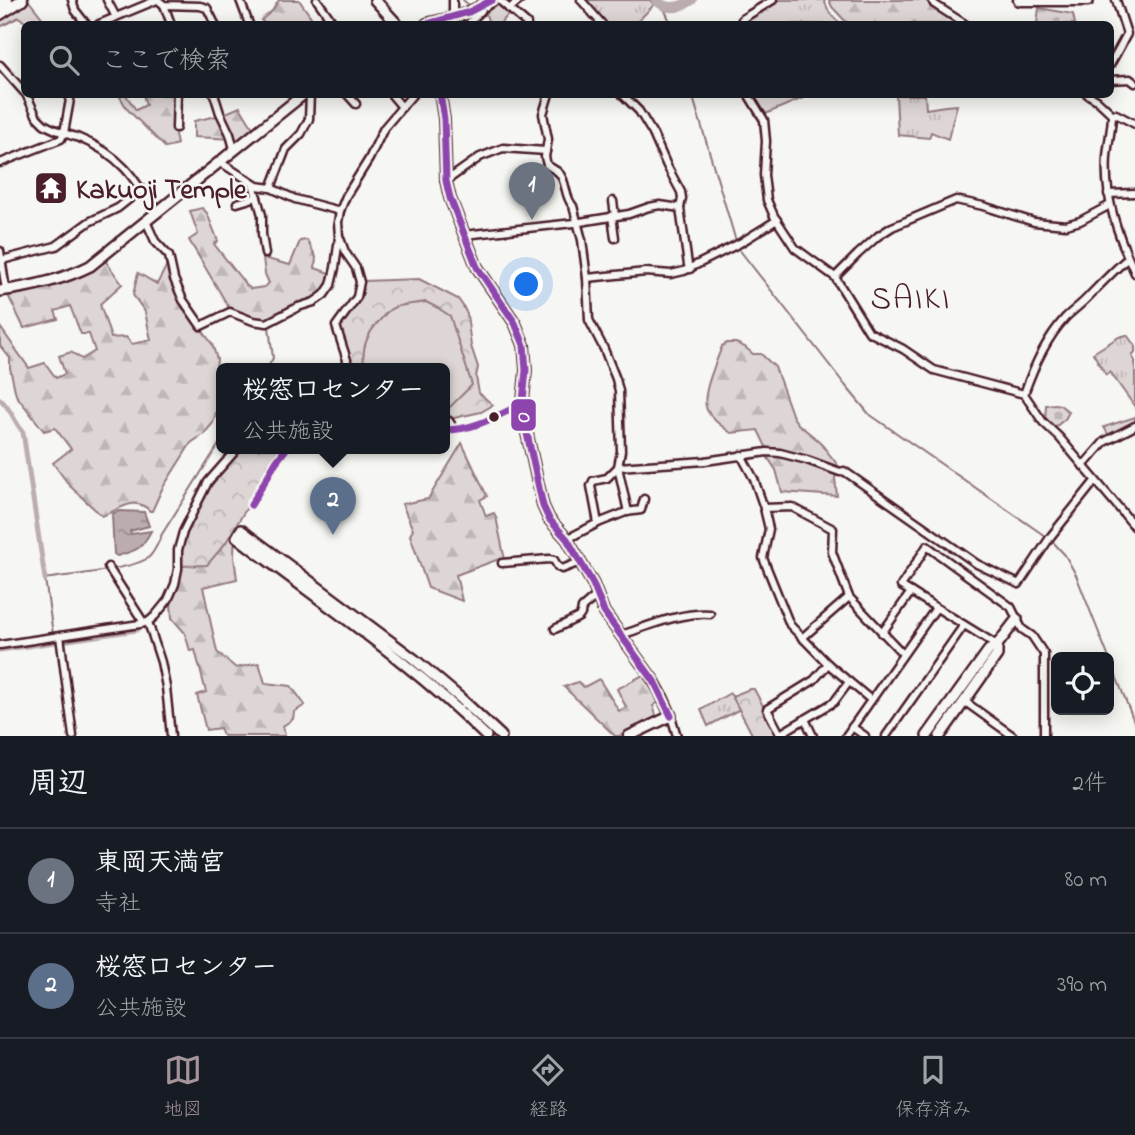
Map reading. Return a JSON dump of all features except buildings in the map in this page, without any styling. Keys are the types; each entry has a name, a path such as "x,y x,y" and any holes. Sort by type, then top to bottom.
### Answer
{"main road":[{"path":"0,4 7,0"},
{"path":"0,13 22,0"},
{"path":"375,0 394,21"},
{"path":"440,21 481,8 492,0"},
{"path":"1018,0 1088,0"},
{"path":"3,291 48,282 90,266 298,98"},
{"path":"441,98 446,181 450,198 482,275 521,333 526,354 523,401 525,432 542,506 549,519 567,539 593,583 604,611 654,681 671,716 629,736"},
{"path":"486,736 418,675 237,537 242,530 414,659 501,736"},
{"path":"927,736 989,650 997,645 1017,619"},
{"path":"940,736 997,655 997,645"}],"street":[{"path":"72,0 75,10 84,21"},
{"path":"107,0 116,17"},
{"path":"240,0 248,21"},
{"path":"317,0 332,21"},
{"path":"453,0 453,18"},
{"path":"499,0 523,21"},
{"path":"509,9 520,0"},
{"path":"580,0 599,21"},
{"path":"742,21 773,0"},
{"path":"932,0 960,21"},
{"path":"1116,0 1127,34"},
{"path":"160,2 170,21"},
{"path":"106,21 160,2 207,8 214,21"},
{"path":"471,21 481,12 481,8"},
{"path":"1114,59 1127,34 1135,31"},
{"path":"0,65 21,89"},
{"path":"1114,80 1129,79 1135,83"},
{"path":"28,98 37,117 44,124 85,141 110,155 128,170 155,213"},
{"path":"0,163 61,139 70,98"},
{"path":"176,128 177,98"},
{"path":"216,98 234,149"},
{"path":"271,188 286,149 301,134 309,119 310,98"},
{"path":"351,98 356,103"},
{"path":"394,98 402,107"},
{"path":"146,221 155,241 169,256 174,279 183,300 201,327 230,312 267,323 314,302 324,295 331,285 339,237 338,222 346,196 384,128 410,98"},
{"path":"548,98 543,114 548,139 547,166 561,175 569,203 573,206 582,240 589,320 604,349 619,391 621,450 618,467 628,512"},
{"path":"626,98 639,111 653,134 681,192 680,208 690,269"},
{"path":"750,98 764,120 767,200 777,220 795,248 835,277 869,332 903,349 934,370 1024,394 1043,422 1059,437 1135,527"},
{"path":"1099,98 1112,114 1135,124"},
{"path":"1112,114 1107,156 1108,194 1117,229 1135,273"},
{"path":"446,181 492,151 503,148 546,150"},
{"path":"220,162 252,184 340,211"},
{"path":"252,184 262,215 265,254"},
{"path":"2,260 56,246 89,222 118,208 142,189"},
{"path":"1108,194 1135,194"},
{"path":"237,203 257,197"},
{"path":"835,277 878,236 892,227 956,200 1034,222 1066,225 1080,221 1110,205"},
{"path":"613,201 615,238"},
{"path":"464,234 578,222 629,214 649,206 680,208"},
{"path":"587,278 646,272 671,274 690,269 777,220"},
{"path":"339,237 356,268 360,282 357,297 336,326 347,363"},
{"path":"0,251 3,291"},
{"path":"1024,394 1055,332 1128,258"},
{"path":"1083,466 1104,442 1135,426"},
{"path":"598,523 591,486 593,481 607,478 618,467 705,461 760,452 780,453 844,471 977,564 1019,584 1049,539 1095,481"},
{"path":"0,645 146,622 169,600 178,569 180,540 208,482 233,454"},
{"path":"741,455 754,479 769,529 763,558 790,625 828,664 871,700"},
{"path":"567,539 598,523 641,510 644,499"},
{"path":"764,509 792,507 833,529 832,552 849,597 903,654"},
{"path":"997,645 901,586 927,546 1011,607 1022,629 1032,636 1044,654 1044,736"},
{"path":"502,563 550,559 562,569 580,562"},
{"path":"109,568 146,622 161,662 171,736"},
{"path":"882,633 911,592"},
{"path":"555,629 579,617 582,608 597,595"},
{"path":"802,638 849,597"},
{"path":"846,736 936,608"},
{"path":"621,635 698,613 710,614"},
{"path":"886,736 964,625"},
{"path":"56,637 74,736"},
{"path":"828,664 814,680 767,709 781,735 834,702 849,682"},
{"path":"964,702 1013,736"},
{"path":"671,716 677,736"},
{"path":"805,719 813,736"},
{"path":"852,727 865,736"}],"green space":[{"path":"279,0 299,0 311,17 310,21 261,20 272,11"},
{"path":"584,0 650,0 654,5 638,21 602,21"},
{"path":"774,0 824,0 829,12 837,21 746,21 760,11 762,14 761,9"},
{"path":"829,0 925,0 956,21 845,21"},
{"path":"29,1 45,21 24,21 19,17 0,27 0,19"},
{"path":"500,4 509,14 503,21 488,21 485,11 492,5"},
{"path":"1039,8 1073,14 1074,21 1037,21"},
{"path":"121,98 128,98 136,110 146,105 144,98 175,98 174,130 177,144 166,148 127,109"},
{"path":"752,98 803,98 763,115"},
{"path":"896,98 925,98 926,109 957,105 948,139 931,132 929,138 898,135"},
{"path":"240,107 254,130 236,145 234,139 194,137 194,121 221,115"},
{"path":"202,208 207,213 218,241 214,244 251,289 264,287 269,283 263,258 290,265 300,241 307,240 316,257 315,268 332,274 324,293 312,302 264,321 231,311 189,240 198,234 190,211"},
{"path":"104,259 122,284 100,304 111,338 126,337 132,344 151,340 145,312 133,295 138,273 157,284 169,261 181,300 212,344 217,359 216,413 213,423 204,434 191,443 162,489 152,511 132,504 102,516 70,486 53,463 71,449 55,428 44,431 16,395 10,358 0,346 0,327 29,368 45,363 56,378 65,374 59,356 71,352 82,359 95,351 89,334 81,334 70,306 55,311 58,319 24,328 7,293"},
{"path":"419,279 458,299 467,314 471,346 478,367 476,377 479,393 493,405 481,412 450,419 450,363 349,363 350,356 339,326 361,292 363,281"},
{"path":"426,302 450,316 472,385 450,407 450,363 364,363 366,342 372,330 385,314 397,307"},
{"path":"1127,335 1135,346 1132,356 1135,361 1135,407 1110,372 1106,375 1093,353"},
{"path":"736,343 753,354 761,354 775,367 793,417 819,441 840,470 767,449 758,430 731,433 712,417 705,404 707,388 722,346"},
{"path":"1055,404 1069,412 1054,428 1045,421 1046,405"},
{"path":"1135,417 1135,424 1109,436 1104,427"},
{"path":"462,443 487,496 480,500 486,516 494,513 496,517 505,560 499,559 456,575 462,601 428,588 410,535 413,530 402,504 428,499"},
{"path":"236,454 279,454 225,544 207,565 181,566 180,546 183,537 211,482"},
{"path":"766,455 794,459 837,474 837,496 782,492 776,470"},
{"path":"235,525 234,557 237,579 203,587 217,652 236,668 259,663 265,683 291,686 305,705 294,712 293,719 283,726 285,736 223,736 220,728 206,730 197,695 206,692 195,650 190,651 185,633 172,618 171,602 181,565"},
{"path":"643,675 659,702 653,706 657,718 619,736 615,736 564,687 578,682 584,687 599,679 619,711 626,707 617,689"},
{"path":"754,689 779,736 753,736 732,696"},
{"path":"730,693 740,709 708,726 701,710"}],"water":[{"path":"119,511 144,512 149,526 130,531 131,534 151,531 138,548 117,556 114,554 112,514"}],"waterway":[{"path":"463,0 470,6 481,0"},
{"path":"656,0 665,6 674,7 692,0"},
{"path":"486,13 495,5"},
{"path":"663,6 670,21"},
{"path":"693,98 738,248 845,385 869,414 1048,538"},
{"path":"338,270 339,258"},
{"path":"304,309 323,299"},
{"path":"270,363 273,358 269,327 292,313"},
{"path":"0,399 23,432 45,579"},
{"path":"53,634 45,579 114,569 148,558 216,449"},
{"path":"1052,541 1065,555 1076,575 1135,724"},
{"path":"0,650 137,630"}],"transit line":[{"name":"O","path":"438,21 469,12 492,0"},
{"name":"O","path":"441,98 446,181 450,198 477,267 515,323 524,345 524,420 543,506 549,519 567,539 593,584 604,612 654,681 671,716"},
{"name":"O","path":"450,430 484,422 523,401"},
{"name":"O","path":"251,505 282,454"}],"place":[{"name":"Kakuoji Temple","path":"51,188"},
{"name":"東岡天満宮","path":"532,220"},
{"name":"桜窓口センター","path":"333,535"}],"district":[{"name":"SAIKI","path":"911,297"}]}
